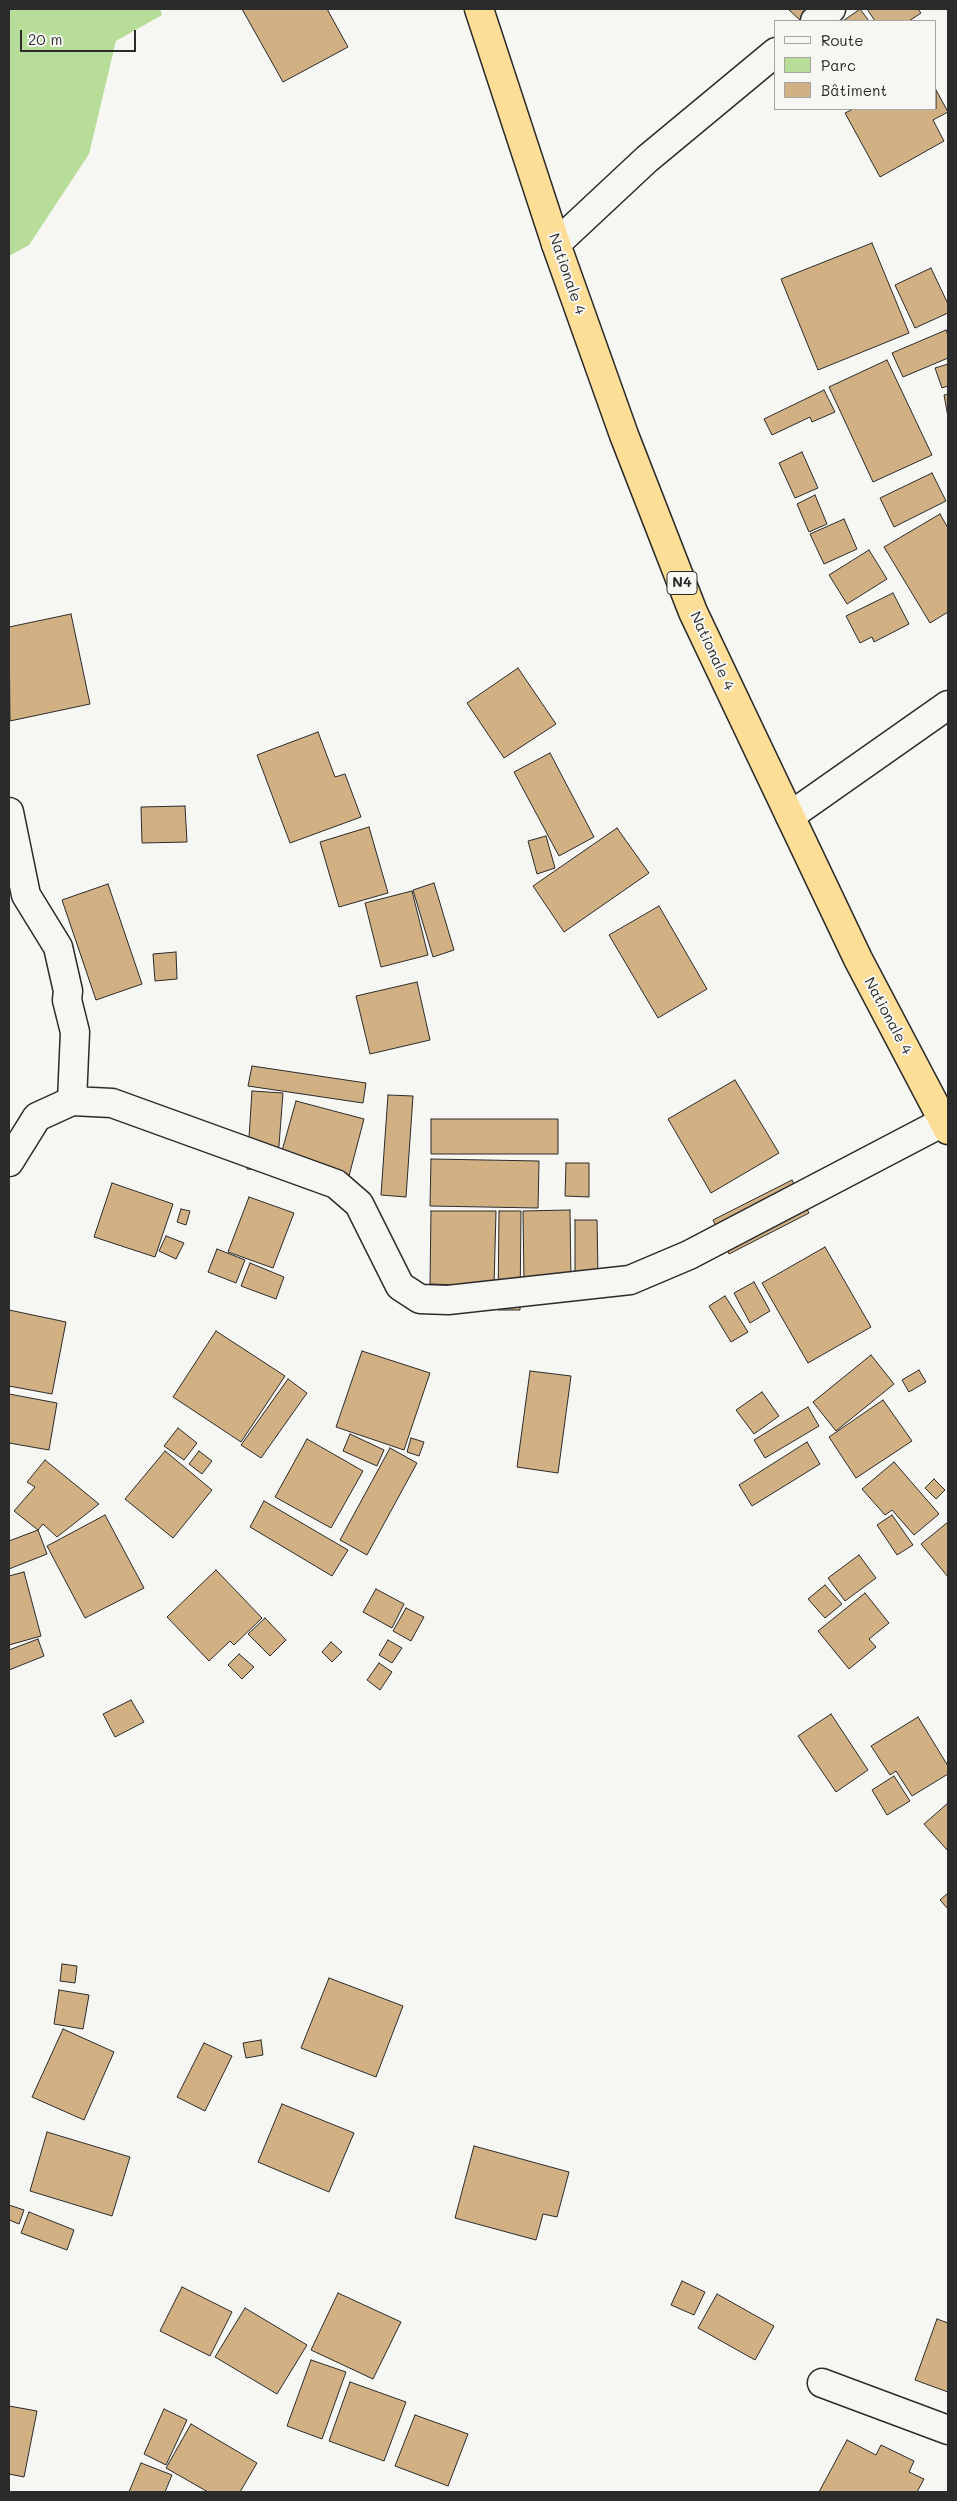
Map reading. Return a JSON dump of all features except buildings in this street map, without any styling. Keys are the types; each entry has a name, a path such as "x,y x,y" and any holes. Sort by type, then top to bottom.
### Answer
{"highway":[{"name":"Nationale 4","path":"479,9 556,244 624,434 693,612 858,959 946,1126"}],"street":[{"path":"816,20 831,9"},
{"path":"556,244 647,159 774,54"},
{"path":"790,816 948,705"},
{"path":"9,812 26,895 58,946 68,991 67,1000 75,1032 72,1101"},
{"path":"9,1162 37,1117 72,1101 112,1103 336,1184 359,1204 400,1286 420,1298 448,1300 630,1280 690,1255 946,1126"},
{"path":"822,2383 948,2430"}],"green space":[{"path":"9,9 160,9 162,15 116,41 89,154 29,245 9,256"}]}
